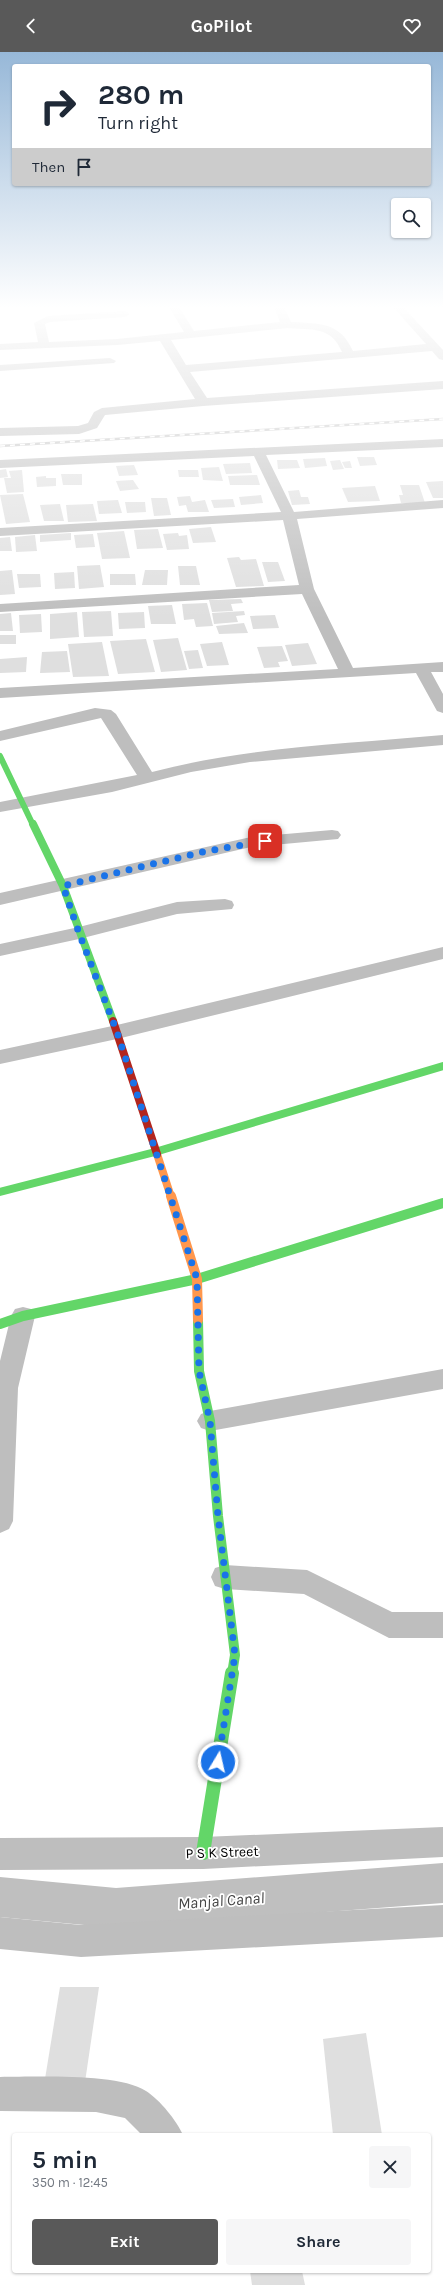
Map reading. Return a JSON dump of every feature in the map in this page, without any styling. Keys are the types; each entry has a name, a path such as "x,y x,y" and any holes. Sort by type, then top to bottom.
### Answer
{"street":[{"path":"0,432 79,430 92,425 98,415 102,412 110,411"},
{"path":"0,464 443,444"},
{"path":"259,453 288,516 307,589 347,672"},
{"path":"0,532 288,516 443,504"},
{"path":"0,608 307,589"},
{"path":"0,693 443,667"},
{"path":"421,669 443,708"},
{"path":"0,736 95,713 105,713 110,717 147,778"},
{"path":"0,807 21,802 112,787 190,767 250,758 443,740"},
{"path":"0,756 63,886 79,933 117,1032 197,1279 199,1371 210,1421 225,1577 235,1655 202,1853"},
{"path":"0,899 63,886 251,842 332,836"},
{"path":"0,950 79,933 177,908 224,905"},
{"path":"0,1057 117,1032 443,953"},
{"path":"0,1192 155,1152 443,1066"},
{"path":"0,1324 23,1316 197,1279 443,1203"},
{"path":"0,1521 6,1388 23,1316"},
{"path":"210,1421 443,1379"},
{"path":"225,1577 307,1582 389,1625 443,1624"},
{"name":"P S K Street","path":"0,1854 202,1853 443,1842"},
{"path":"0,1933 81,1941 443,1921"},
{"path":"0,2094 96,2095 134,2103 164,2133"}],"building":[{"path":"357,457 374,457 377,465 360,466"},
{"path":"325,458 327,466 305,468 303,459"},
{"path":"277,460 297,460 300,468 278,469"},
{"path":"340,460 344,469 333,470 330,461"},
{"path":"350,461 352,468 345,468 342,462"},
{"path":"250,463 252,473 226,474 223,464"},
{"path":"134,465 138,475 119,476 116,466"},
{"path":"219,467 223,481 203,480 201,468"},
{"path":"6,469 8,477 0,478 0,470"},
{"path":"22,470 24,492 7,493 4,478 11,478 9,471"},
{"path":"178,470 198,470 199,477 179,477"},
{"path":"61,474 82,474 82,485 63,485"},
{"path":"257,475 260,485 230,485 228,476"},
{"path":"46,476 46,478 56,478 56,486 37,487 36,477"},
{"path":"133,480 139,489 120,491 116,481"},
{"path":"443,481 443,498 433,498 426,482"},
{"path":"400,485 419,485 425,503 401,503 399,495 403,495"},
{"path":"375,486 380,501 348,502 342,488"},
{"path":"299,490 301,497 308,497 310,504 292,505 288,491"},
{"path":"23,494 30,522 6,524 0,495"},
{"path":"261,495 263,503 241,505 239,497"},
{"path":"190,496 192,502 205,500 209,512 188,512 186,505 179,506 177,497"},
{"path":"151,498 167,498 171,515 154,516"},
{"path":"233,499 235,507 214,508 211,500"},
{"path":"118,500 122,513 99,514 97,501"},
{"path":"125,502 145,502 146,512 127,513"},
{"path":"60,504 64,521 44,521 40,505"},
{"path":"93,504 97,521 68,522 66,505"},
{"path":"211,527 216,542 193,543 189,529"},
{"path":"158,529 163,548 137,549 134,530"},
{"path":"124,531 130,558 102,559 97,533"},
{"path":"71,533 71,540 40,542 40,535"},
{"path":"178,533 179,536 187,535 189,549 167,550 163,534"},
{"path":"93,534 95,547 76,548 74,535"},
{"path":"35,535 37,551 16,552 15,537"},
{"path":"10,537 12,551 0,551 0,538"},
{"path":"239,557 241,560 256,559 264,586 236,587 227,558"},
{"path":"262,562 278,562 285,581 268,582"},
{"path":"100,565 104,587 79,589 77,566"},
{"path":"178,566 196,566 200,585 180,585"},
{"path":"12,570 15,594 0,595 0,571"},
{"path":"145,570 168,570 167,585 142,585"},
{"path":"74,572 75,588 55,589 54,573"},
{"path":"17,574 40,574 41,587 19,588"},
{"path":"110,574 135,574 136,585 110,585"},
{"path":"241,599 243,603 231,604 233,611 212,612 209,600"},
{"path":"207,603 213,626 196,627 194,619 184,620 182,604"},
{"path":"172,605 176,624 151,624 148,606"},
{"path":"111,611 113,636 84,637 82,612"},
{"path":"244,611 245,615 236,616 238,622 214,624 212,613"},
{"path":"77,612 79,637 50,639 50,614"},
{"path":"144,612 145,628 119,629 118,613"},
{"path":"11,613 13,631 0,631 0,614"},
{"path":"41,614 42,632 20,633 19,615"},
{"path":"275,615 279,628 253,629 250,616"},
{"path":"244,623 248,633 219,634 216,626"},
{"path":"0,635 16,635 16,644 0,644"},
{"path":"178,638 187,670 161,672 153,640"},
{"path":"146,639 155,672 118,674 110,641"},
{"path":"102,642 109,676 73,677 68,644"},
{"path":"222,642 229,665 207,666 200,644"},
{"path":"308,643 317,664 292,666 285,645"},
{"path":"282,646 288,661 278,662 280,667 264,668 257,647"},
{"path":"198,650 203,668 189,669 184,651"},
{"path":"67,651 70,672 40,673 42,652"},
{"path":"27,657 26,672 0,673 0,659"},
{"path":"60,1987 99,1987 84,2089 44,2085"},
{"path":"366,2033 382,2133 333,2133 323,2039"},
{"path":"250,2273 302,2273 305,2285 252,2285"}],"waterway":[{"name":"Manjal Canal","path":"0,1897 116,1908 443,1883"}],"railway":[{"path":"0,446 443,419"}],"traffic: fast":[{"path":"0,756 63,886 113,1021"},
{"path":"0,1192 155,1152 443,1066"},
{"path":"0,1324 23,1316 197,1279 443,1203"},
{"path":"198,1320 199,1371 210,1421 218,1516 235,1655 203,1853"}],"traffic: slow":[{"path":"157,1154 197,1279 198,1320"}],"traffic: jam":[{"path":"113,1021 157,1154"}],"route":[{"path":"218,1762 235,1655 218,1516 210,1421 199,1371 197,1279 117,1032 79,933 63,886 127,869 202,852 251,842 265,841"}]}
